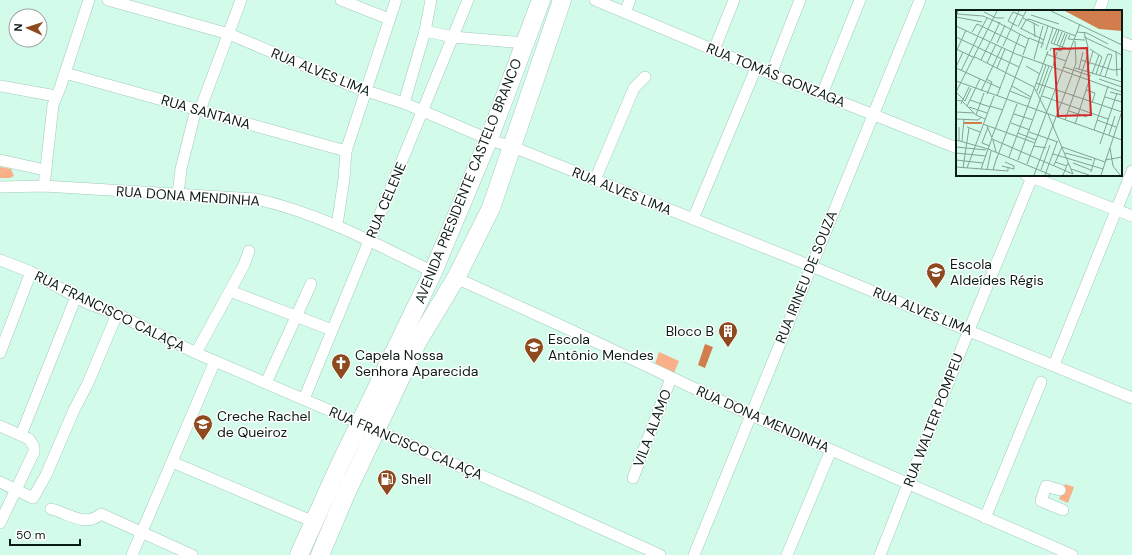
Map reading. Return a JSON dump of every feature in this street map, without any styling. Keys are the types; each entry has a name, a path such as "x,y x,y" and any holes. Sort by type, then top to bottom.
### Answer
{"main road":[{"name":"AVENIDA PRESIDENTE CASTELO BRANCO","path":"320,555 367,427 488,139 541,0"},
{"name":"AVENIDA PRESIDENTE CASTELO BRANCO","path":"299,555 314,522 367,427 456,278 491,208 562,0"}],"street":[{"path":"44,186 52,105 65,73 89,0"},
{"name":"RUA ALVES LIMA","path":"108,0 229,34 367,91 404,103 488,139 512,147 811,266 1132,398"},
{"path":"178,194 181,169 198,110 229,34 241,0"},
{"path":"341,0 390,19"},
{"path":"337,226 344,179 346,151 396,0"},
{"path":"404,103 425,31 431,0"},
{"name":"RUA CELENE","path":"304,399 368,240 423,112 468,0"},
{"name":"RUA TOMÁS GONZAGA","path":"595,0 756,68 956,148"},
{"path":"625,12 630,0"},
{"path":"714,50 734,0"},
{"path":"771,74 800,0"},
{"path":"822,94 860,0"},
{"name":"RUA IRINEU DE SOUZA","path":"694,555 920,0"},
{"path":"1099,10 1103,0"},
{"path":"425,31 453,37 525,43"},
{"path":"1122,42 1132,46"},
{"path":"693,219 756,68"},
{"name":"RUA SANTANA","path":"65,73 346,151"},
{"path":"595,180 634,88 644,77"},
{"path":"0,86 56,96"},
{"path":"0,160 45,170"},
{"path":"1054,366 1132,171"},
{"path":"1030,176 1132,216"},
{"name":"RUA WALTER POMPEU","path":"880,555 1030,176"},
{"name":"RUA DONA MENDINHA","path":"0,187 44,186 256,199 285,205 337,226 433,272"},
{"path":"196,353 244,265 249,251"},
{"name":"RUA FRANCISCO CALAÇA","path":"0,260 31,272 76,297 117,314 196,353 660,555"},
{"path":"0,353 31,272"},
{"name":"RUA DONA MENDINHA","path":"456,278 671,378 728,401 750,415 1072,555"},
{"path":"266,384 311,284"},
{"path":"230,291 332,330"},
{"path":"21,435 76,297"},
{"path":"0,482 33,498 46,475 74,410 88,383 117,314"},
{"path":"132,555 215,361"},
{"name":"VILA ALAMO","path":"633,478 671,378"},
{"path":"985,518 1041,382"},
{"path":"0,426 21,435 33,443 34,452 0,523"},
{"path":"787,555 831,450"},
{"path":"172,462 314,522"},
{"path":"1060,490 1046,486 1041,501 1063,510"},
{"path":"51,509 66,512 72,518 82,521 94,520 101,514 192,555"}],"shaded area":[{"path":"0,167 11,169 14,176 10,178 0,178"},
{"path":"705,344 713,347 705,368 698,365"},
{"path":"659,352 679,361 674,373 655,364"},
{"path":"1065,484 1074,487 1068,503 1059,499"}],"place":[{"name":"Escola Aldeídes Régis","path":"936,289"},
{"name":"Bloco B","path":"728,348"},
{"name":"Escola Antônio Mendes","path":"534,364"},
{"name":"Capela Nossa Senhora Aparecida","path":"341,380"},
{"name":"Creche Rachel de Queiroz","path":"203,441"},
{"name":"Shell","path":"387,496"}]}
